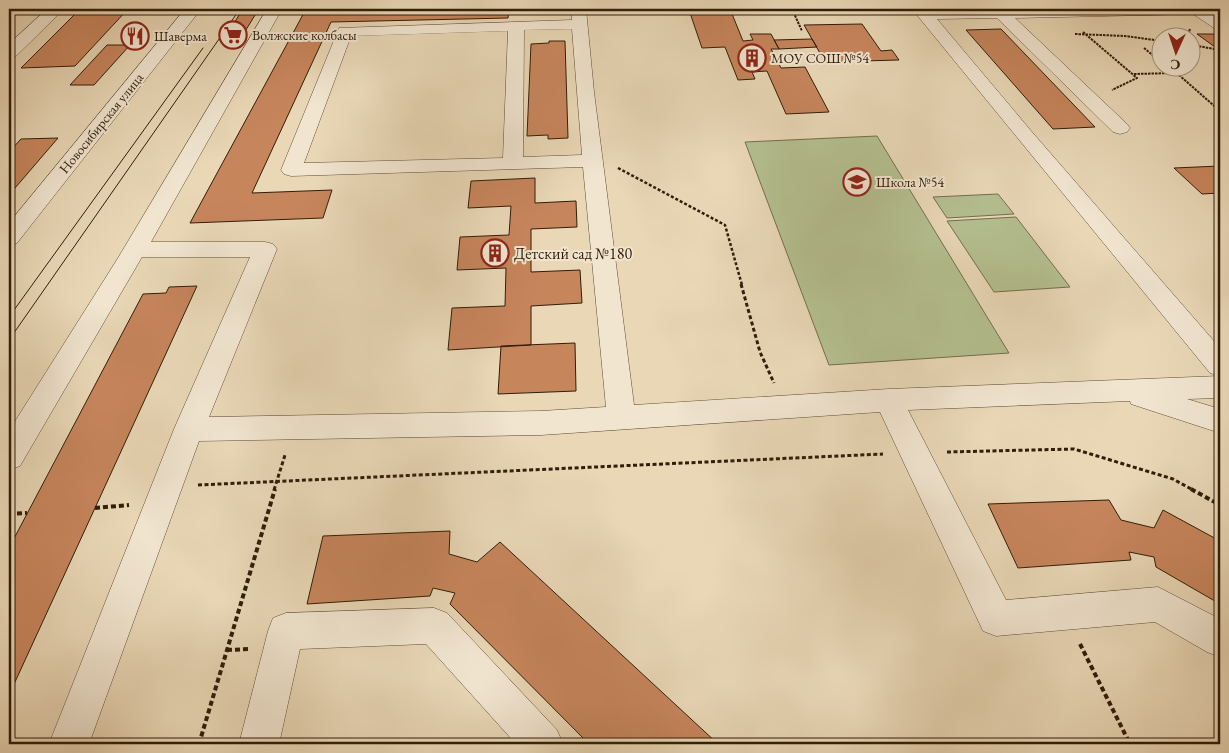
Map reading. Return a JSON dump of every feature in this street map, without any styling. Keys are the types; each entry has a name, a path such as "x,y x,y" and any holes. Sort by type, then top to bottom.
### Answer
{"street":[{"path":"9,54 56,9"},
{"name":"Новосибирская улица","path":"11,233 193,9"},
{"path":"9,456 135,250 274,9"},
{"path":"923,12 1002,14 1196,9 1220,25"},
{"path":"923,12 1025,136 1220,366"},
{"path":"1002,14 1120,128"},
{"path":"593,158 513,163 291,170 345,31 516,26 579,17 584,90 593,158 620,418"},
{"path":"513,163 516,26"},
{"path":"69,744 189,429 264,249 135,250"},
{"path":"189,429 541,423 889,400 1220,387"},
{"path":"1123,391 1220,421"},
{"path":"889,400 996,618 1158,604 1220,639"},
{"path":"259,744 286,631 434,626 543,744"}],"path":[{"path":"792,9 802,31"},
{"path":"1059,12 1137,78 1092,101"},
{"path":"1202,47 1220,50"},
{"path":"1144,48 1152,54"},
{"path":"1133,74 1152,74"},
{"path":"1181,78 1220,111"},
{"path":"593,158 725,225 760,352 785,407"},
{"path":"199,744 294,428"},
{"path":"167,486 915,453 1074,449 1173,479 1220,505"},
{"path":"9,514 27,513"},
{"path":"1064,612 1130,744"}],"green space":[{"path":"877,136 1009,353 829,365 745,142"},
{"path":"998,194 1014,214 947,218 933,197"},
{"path":"1016,217 1070,287 994,292 947,221"}],"building":[{"path":"80,9 128,9 75,66 21,68"},
{"path":"306,9 504,9 504,11 509,11 508,18 331,22 252,193 332,190 323,218 190,223"},
{"name":"МОУ СОШ №54","path":"730,9 743,41 753,40 750,34 771,34 779,49 771,49 781,68 805,67 829,112 786,114 767,71 752,72 755,79 738,80 725,47 702,48 689,10"},
{"path":"241,12 257,12 239,41 222,42"},
{"path":"862,24 881,51 892,50 899,60 825,62 804,25"},
{"path":"1001,29 1095,127 1053,129 966,30"},
{"path":"1202,34 1213,34 1220,39 1220,47 1215,47 1202,38"},
{"path":"812,39 817,47 779,49 774,40"},
{"path":"549,41 565,41 568,138 548,139 548,135 527,136 531,44 549,43"},
{"path":"107,45 130,45 94,85 70,85"},
{"path":"58,138 9,195 9,152 21,139"},
{"path":"1220,166 1220,193 1202,194 1174,168"},
{"name":"Детский сад №180","path":"535,178 535,203 576,201 577,227 531,229 531,272 580,270 582,303 531,306 531,345 448,350 452,308 505,306 506,268 457,270 460,237 509,235 511,206 468,208 471,181"},
{"path":"197,286 9,695 9,548 143,294 166,293 169,287"},
{"path":"575,343 576,391 498,394 501,346"},
{"path":"1109,500 1121,520 1154,528 1163,510 1220,541 1220,604 1156,567 1154,557 1129,552 1131,560 1018,568 988,504"},
{"path":"450,531 449,554 477,562 500,542 718,744 589,744 450,604 455,593 433,588 430,596 307,604 323,536"}],"tram line":[{"path":"9,340 240,9"},
{"path":"9,317 203,48"}],"place":[{"name":"Волжские колбасы","path":"233,35"},
{"name":"Шаверма","path":"135,36"},
{"name":"МОУ СОШ №54","path":"752,58"},
{"name":"Школа №54","path":"857,182"},
{"name":"Детский сад №180","path":"495,253"}]}
